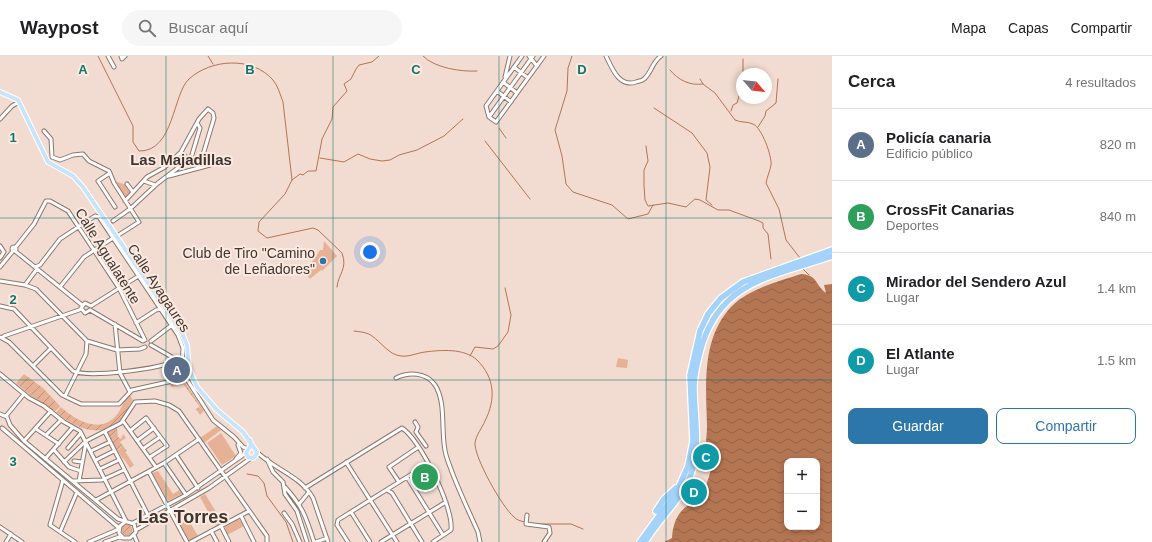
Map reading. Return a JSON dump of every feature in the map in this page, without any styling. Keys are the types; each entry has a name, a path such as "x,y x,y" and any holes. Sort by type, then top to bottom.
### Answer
{"highway":[{"path":"640,542 678,491 690,458 693,441 690,375 700,331 708,314 721,298 743,282 832,250"},
{"path":"696,460 698,438 694,387 697,365 706,334 719,309 732,296 746,287 832,256"},
{"path":"673,505 686,485 694,462 697,438 696,415"},
{"path":"656,511 664,499 678,486 685,474"},
{"path":"645,542 685,491 693,474"}],"main road":[{"path":"0,92 16,98 19,102 48,162 77,179 115,237 135,263 140,275 185,339 190,373 197,387 212,405 250,440 255,449 253,458"},
{"path":"247,451 251,445 250,440"},
{"path":"247,451 255,449"},
{"path":"247,451 253,458"}],"street":[{"path":"108,56 114,67"},
{"path":"121,56 122,59 125,56"},
{"path":"504,81 510,56"},
{"path":"522,56 486,106 489,117 496,122 544,56"},
{"path":"606,56 619,78 626,83 631,84 644,79 654,62 661,56"},
{"path":"489,117 531,57 537,66"},
{"path":"514,67 528,78"},
{"path":"504,81 517,93"},
{"path":"497,90 511,102"},
{"path":"0,119 12,106 19,102"},
{"path":"496,106 504,112"},
{"path":"125,201 144,180 168,164 181,152 197,123 208,109 213,113 214,118 199,168"},
{"path":"113,221 130,209 155,185 168,177 192,156 200,128 197,123"},
{"path":"44,131 51,138 52,157 60,160 73,155 83,154 89,161 108,170 114,183 139,222 81,260 60,287"},
{"path":"181,152 188,160"},
{"path":"168,177 210,165"},
{"path":"110,173 98,181 115,207"},
{"path":"144,180 155,185"},
{"path":"127,184 133,192"},
{"name":"Calle Agualatente","path":"14,250 34,224 46,201 50,201 64,208 119,288 142,334 145,347"},
{"name":"Calle Ayagaures","path":"78,227 97,216 115,237 182,342 184,356 182,363 183,374 213,420 226,431"},
{"path":"25,285 36,268 60,239 78,227"},
{"path":"0,246 4,252 0,258"},
{"path":"0,267 14,250 82,305"},
{"path":"90,306 140,275"},
{"path":"0,281 25,285 36,289 87,340 117,350 140,350 151,345 182,363 190,373"},
{"path":"82,305 87,303 90,306"},
{"path":"0,306 14,309 77,373 120,373 177,360"},
{"path":"1,338 82,309 85,312 90,310 144,340 151,341 172,325"},
{"path":"136,323 156,310 161,309"},
{"path":"115,324 120,373 130,392"},
{"path":"138,338 142,334"},
{"path":"1,338 9,342 65,396 81,404 120,404 132,390 186,378"},
{"path":"65,396 86,354 87,340"},
{"path":"33,366 51,348"},
{"path":"0,374 24,394 82,433 126,521"},
{"path":"396,378 408,374 420,375 435,385 440,398 446,455 478,532 480,542"},
{"path":"6,416 24,394"},
{"path":"64,462 86,441 118,426 135,402 155,401 175,408 199,439 267,536 267,542"},
{"path":"24,441 51,411"},
{"path":"0,414 6,416 24,441 118,519 133,523 168,506 198,488 222,472 247,451 226,431"},
{"path":"130,430 146,418 160,436 167,446 150,457"},
{"path":"46,435 61,420"},
{"path":"123,421 144,448 156,467"},
{"path":"9,422 6,426 1,428 77,492 119,529 122,536 131,542"},
{"path":"410,437 416,432 418,427 414,422"},
{"path":"46,458 74,428"},
{"path":"138,440 154,428"},
{"path":"305,488 401,428 405,429 428,464 446,502 451,526 449,532 433,542"},
{"path":"36,429 59,444"},
{"path":"226,431 236,442 241,451 239,456 227,468"},
{"path":"105,432 148,515"},
{"path":"416,432 426,446"},
{"path":"68,448 82,433"},
{"path":"144,448 160,436"},
{"path":"96,500 149,472 199,439"},
{"path":"79,486 81,481 82,462 86,441"},
{"path":"91,451 110,442"},
{"path":"399,482 389,467 418,448"},
{"path":"128,539 134,535 136,530 170,511 253,458 261,456 267,459 273,472 282,480 285,487 300,503 315,542 327,540 313,498 309,492 289,474 255,449"},
{"path":"54,450 71,469 81,471"},
{"path":"96,460 114,450"},
{"path":"176,455 198,488"},
{"path":"100,469 119,460"},
{"path":"74,461 82,462"},
{"path":"346,462 397,542"},
{"path":"164,463 186,495"},
{"path":"348,542 337,525 338,520 428,464"},
{"path":"73,481 106,479 124,470"},
{"path":"149,472 187,542"},
{"path":"407,477 443,536"},
{"path":"62,480 50,525 75,542"},
{"path":"285,487 285,494 299,516 307,542"},
{"path":"387,490 390,491 422,542"},
{"path":"60,532 77,492"},
{"path":"300,503 309,492"},
{"path":"381,542 446,502"},
{"path":"191,542 249,511"},
{"path":"351,512 370,542"},
{"path":"284,513 292,524 300,542"},
{"path":"527,515 526,524 549,527 550,533 544,542"},
{"path":"241,516 254,542"},
{"path":"89,542 119,529 126,521"},
{"path":"133,523 136,530"},
{"path":"221,526 229,542"},
{"path":"0,527 22,542"},
{"path":"211,531 217,542"},
{"path":"6,542 11,534"},
{"path":"134,535 137,542"},
{"path":"105,542 122,536"}],"shaded area":[{"path":"115,181 126,185 131,194 126,198"},
{"name":"Club de Tiro \"Camino de Leñadores\"","path":"324,241 337,256 322,271 321,270 310,279 307,275 310,265 320,250 323,250"},
{"path":"618,358 628,360 627,368 616,367"},
{"path":"24,374 43,388 60,406 55,411 30,395 16,383"},
{"path":"184,381 204,411 200,415 196,409 200,407 183,384 172,387 170,384"},
{"path":"130,395 133,400 122,419 112,427 104,430 87,429 78,426 56,412 61,407 69,414 87,423 95,425 103,424 118,414 124,402"},
{"path":"217,426 221,430 204,443 200,438"},
{"path":"117,428 118,437 121,439 123,434 126,438 120,442 127,451 125,452 121,447 116,451 107,434 108,432"},
{"path":"221,433 236,456 222,465 207,443"},
{"path":"122,447 134,465 130,468 124,459 125,458 123,459 117,450"},
{"path":"158,471 173,494 181,489 182,494 168,501 152,473"},
{"path":"205,494 223,523 216,526 200,497"},
{"path":"181,508 198,536 189,541 174,513"},
{"path":"239,519 244,526 227,535 225,527"},
{"path":"127,524 131,526 133,530 131,534 127,536 123,534 121,530 123,526"}],"water":[{"path":"801,274 811,276 826,293 824,285 832,284 832,542 664,542 672,538 674,524 680,512 690,504 703,501 704,492 710,474 711,463 706,445 706,378 710,347 715,332 722,319 732,306 747,295 765,286"}],"waterway":[{"path":"98,56 133,126 133,142 139,151 151,149 159,142 171,121 179,96 184,86 189,79 198,72 208,67 220,64 243,64 264,72 273,80 278,87 283,102 292,180 285,194 259,222 258,231 267,238 313,228 318,230 342,253 344,263 337,287"},
{"path":"208,56 213,64"},
{"path":"292,180 300,174 303,175 308,171 316,171 322,139 332,119 333,107 347,91 344,84 351,79 359,65 372,62 379,56"},
{"path":"423,56 434,64 448,68 464,71 477,71"},
{"path":"572,56 568,68 567,91 555,130 562,156 566,184 573,192 612,205 628,219 648,214 653,205"},
{"path":"743,59 743,68"},
{"path":"670,70 685,82 703,84"},
{"path":"700,79 703,84 715,93 735,120 753,124 763,136 771,161 771,167 766,183 779,209 786,240 800,258"},
{"path":"758,127 765,116 766,111 776,103 778,79"},
{"path":"731,111 733,105 736,104"},
{"path":"654,108 692,133 707,153 710,167 706,200 712,205"},
{"path":"320,158 344,162 358,154 370,159 382,161 390,160 399,155 417,150 444,136 463,119"},
{"path":"499,128 506,138"},
{"path":"485,141 530,199"},
{"path":"646,146 648,161 644,170 644,185 645,200 648,206 668,203 686,207 695,199 700,200 718,210 729,210 759,221 763,223 763,228 768,234 771,259"},
{"path":"803,269 809,275"},
{"path":"470,356 475,347 493,349 498,346 508,332 511,315 505,288"},
{"path":"354,331 363,332 370,335 389,351 401,356 425,352 452,351 466,353 477,360 483,367 490,381 492,397 489,413 475,443 476,450 496,493 509,512 515,518 525,522"},
{"path":"247,474 258,476 264,483 267,496 286,522 293,542"},
{"path":"539,524 571,524 583,529"}],"place":[{"name":"Club de Tiro \"Camino de Leñadores\"","path":"323,261"},
{"name":"Policía canaria","path":"177,370"},
{"name":"Mirador del Sendero Azul","path":"706,457"},
{"name":"CrossFit Canarias","path":"425,477"},
{"name":"El Atlante","path":"694,492"}],"district":[{"name":"Las Majadillas","path":"181,160"},
{"name":"Las Torres","path":"183,517"}]}
